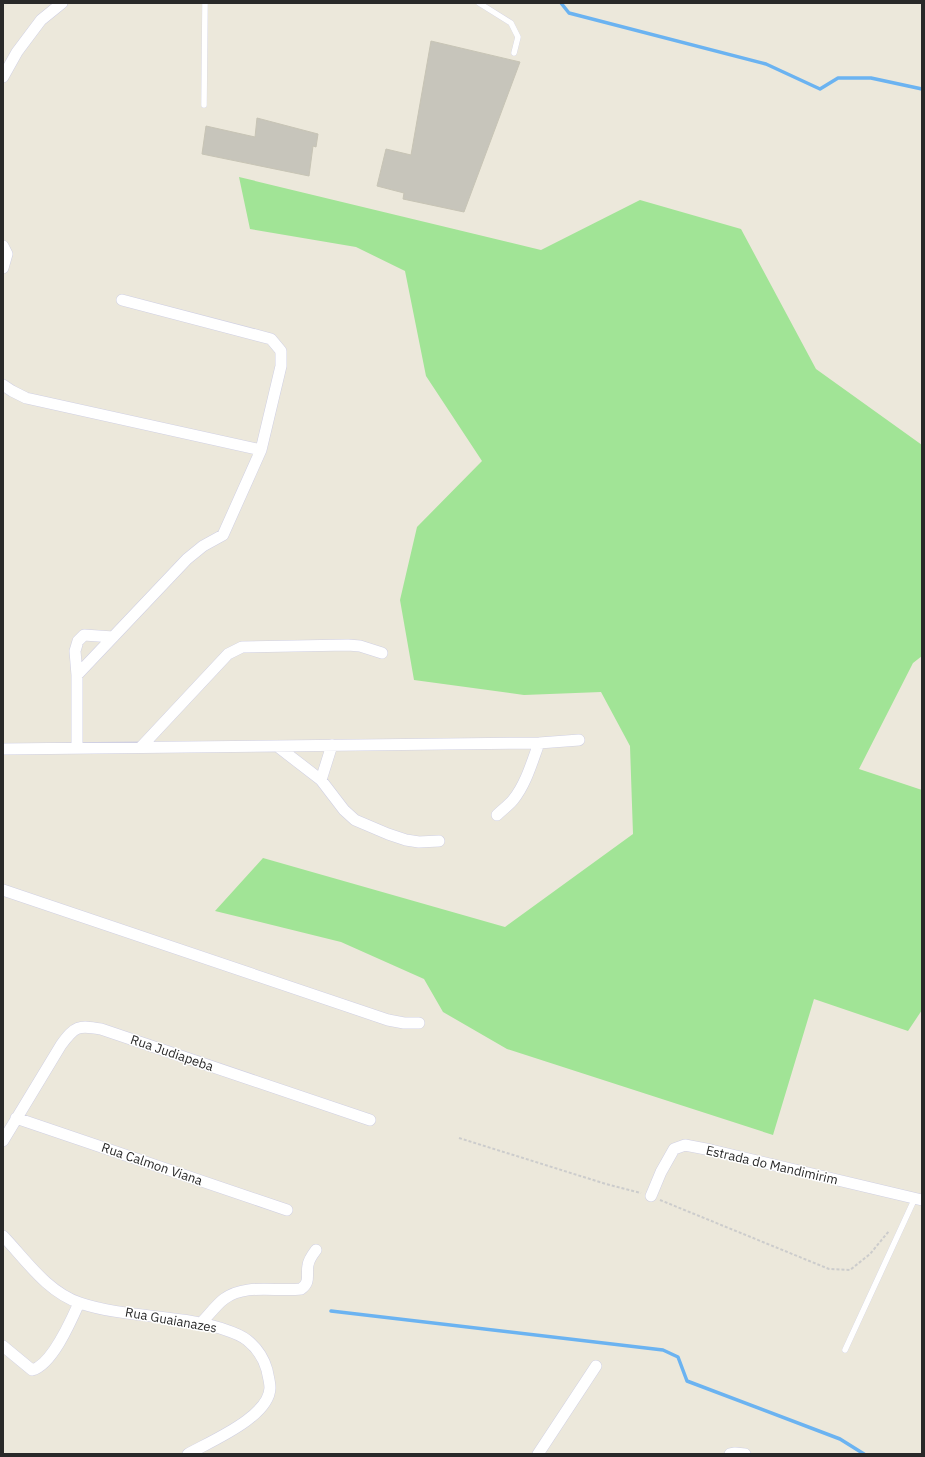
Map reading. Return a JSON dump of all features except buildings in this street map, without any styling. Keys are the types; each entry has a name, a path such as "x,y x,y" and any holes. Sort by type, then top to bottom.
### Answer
{"street":[{"path":"3,77 17,52 41,20 62,3"},
{"path":"3,246 7,254 3,268"},
{"path":"76,675 187,559 203,546 223,535 261,450 281,366 281,351 271,339 122,300"},
{"path":"3,385 26,398 261,450"},
{"path":"77,748 75,651 80,638 84,635 113,637"},
{"path":"141,747 228,654 242,647 348,645 360,646 382,653"},
{"path":"3,748 539,743 579,740"},
{"path":"497,815 518,793 524,782 539,743"},
{"path":"321,780 332,745"},
{"path":"277,746 321,780 344,810 355,820 382,832 406,840 419,842 439,841"},
{"path":"3,890 388,1020 419,1023"},
{"name":"Rua Judiapeba","path":"3,1142 10,1122 61,1045 72,1031 84,1026 101,1029 370,1120"},
{"name":"Rua Calmon Viana","path":"10,1122 287,1210"},
{"name":"Estrada do Mandimirim","path":"651,1196 674,1149 685,1145 919,1199"},
{"name":"Rua Guaianazes","path":"3,1236 38,1274 60,1294 79,1303 107,1309 202,1322 230,1331 247,1340 257,1350 265,1363 270,1388 268,1399 262,1409 248,1420 188,1454"},
{"path":"202,1322 224,1299 235,1294 262,1289 301,1289 306,1286 308,1282 308,1263 316,1250"},
{"path":"3,1346 32,1370 40,1368 63,1336 79,1303"},
{"path":"538,1454 596,1366"},
{"path":"730,1454 736,1452 745,1454"}],"lane":[{"path":"204,105 206,3"},
{"path":"479,3 511,23 518,37 514,53"},
{"path":"845,1350 919,1199"}],"path":[{"path":"458,1138 606,1184 651,1196 829,1269 850,1270 870,1254 890,1230"}],"green space":[{"path":"239,177 541,250 640,200 741,229 816,369 922,445 922,656 913,663 859,769 922,790 922,1010 908,1031 814,999 773,1135 507,1049 443,1012 424,979 341,942 215,911 263,858 505,927 633,834 630,746 601,692 524,695 414,680 400,600 417,527 482,461 426,376 405,271 356,247 250,229"}],"waterway":[{"path":"561,3 569,13 766,64 820,89 838,78 871,78 922,89"},
{"path":"331,1311 663,1350 678,1357 687,1381 840,1439 864,1454"}]}
